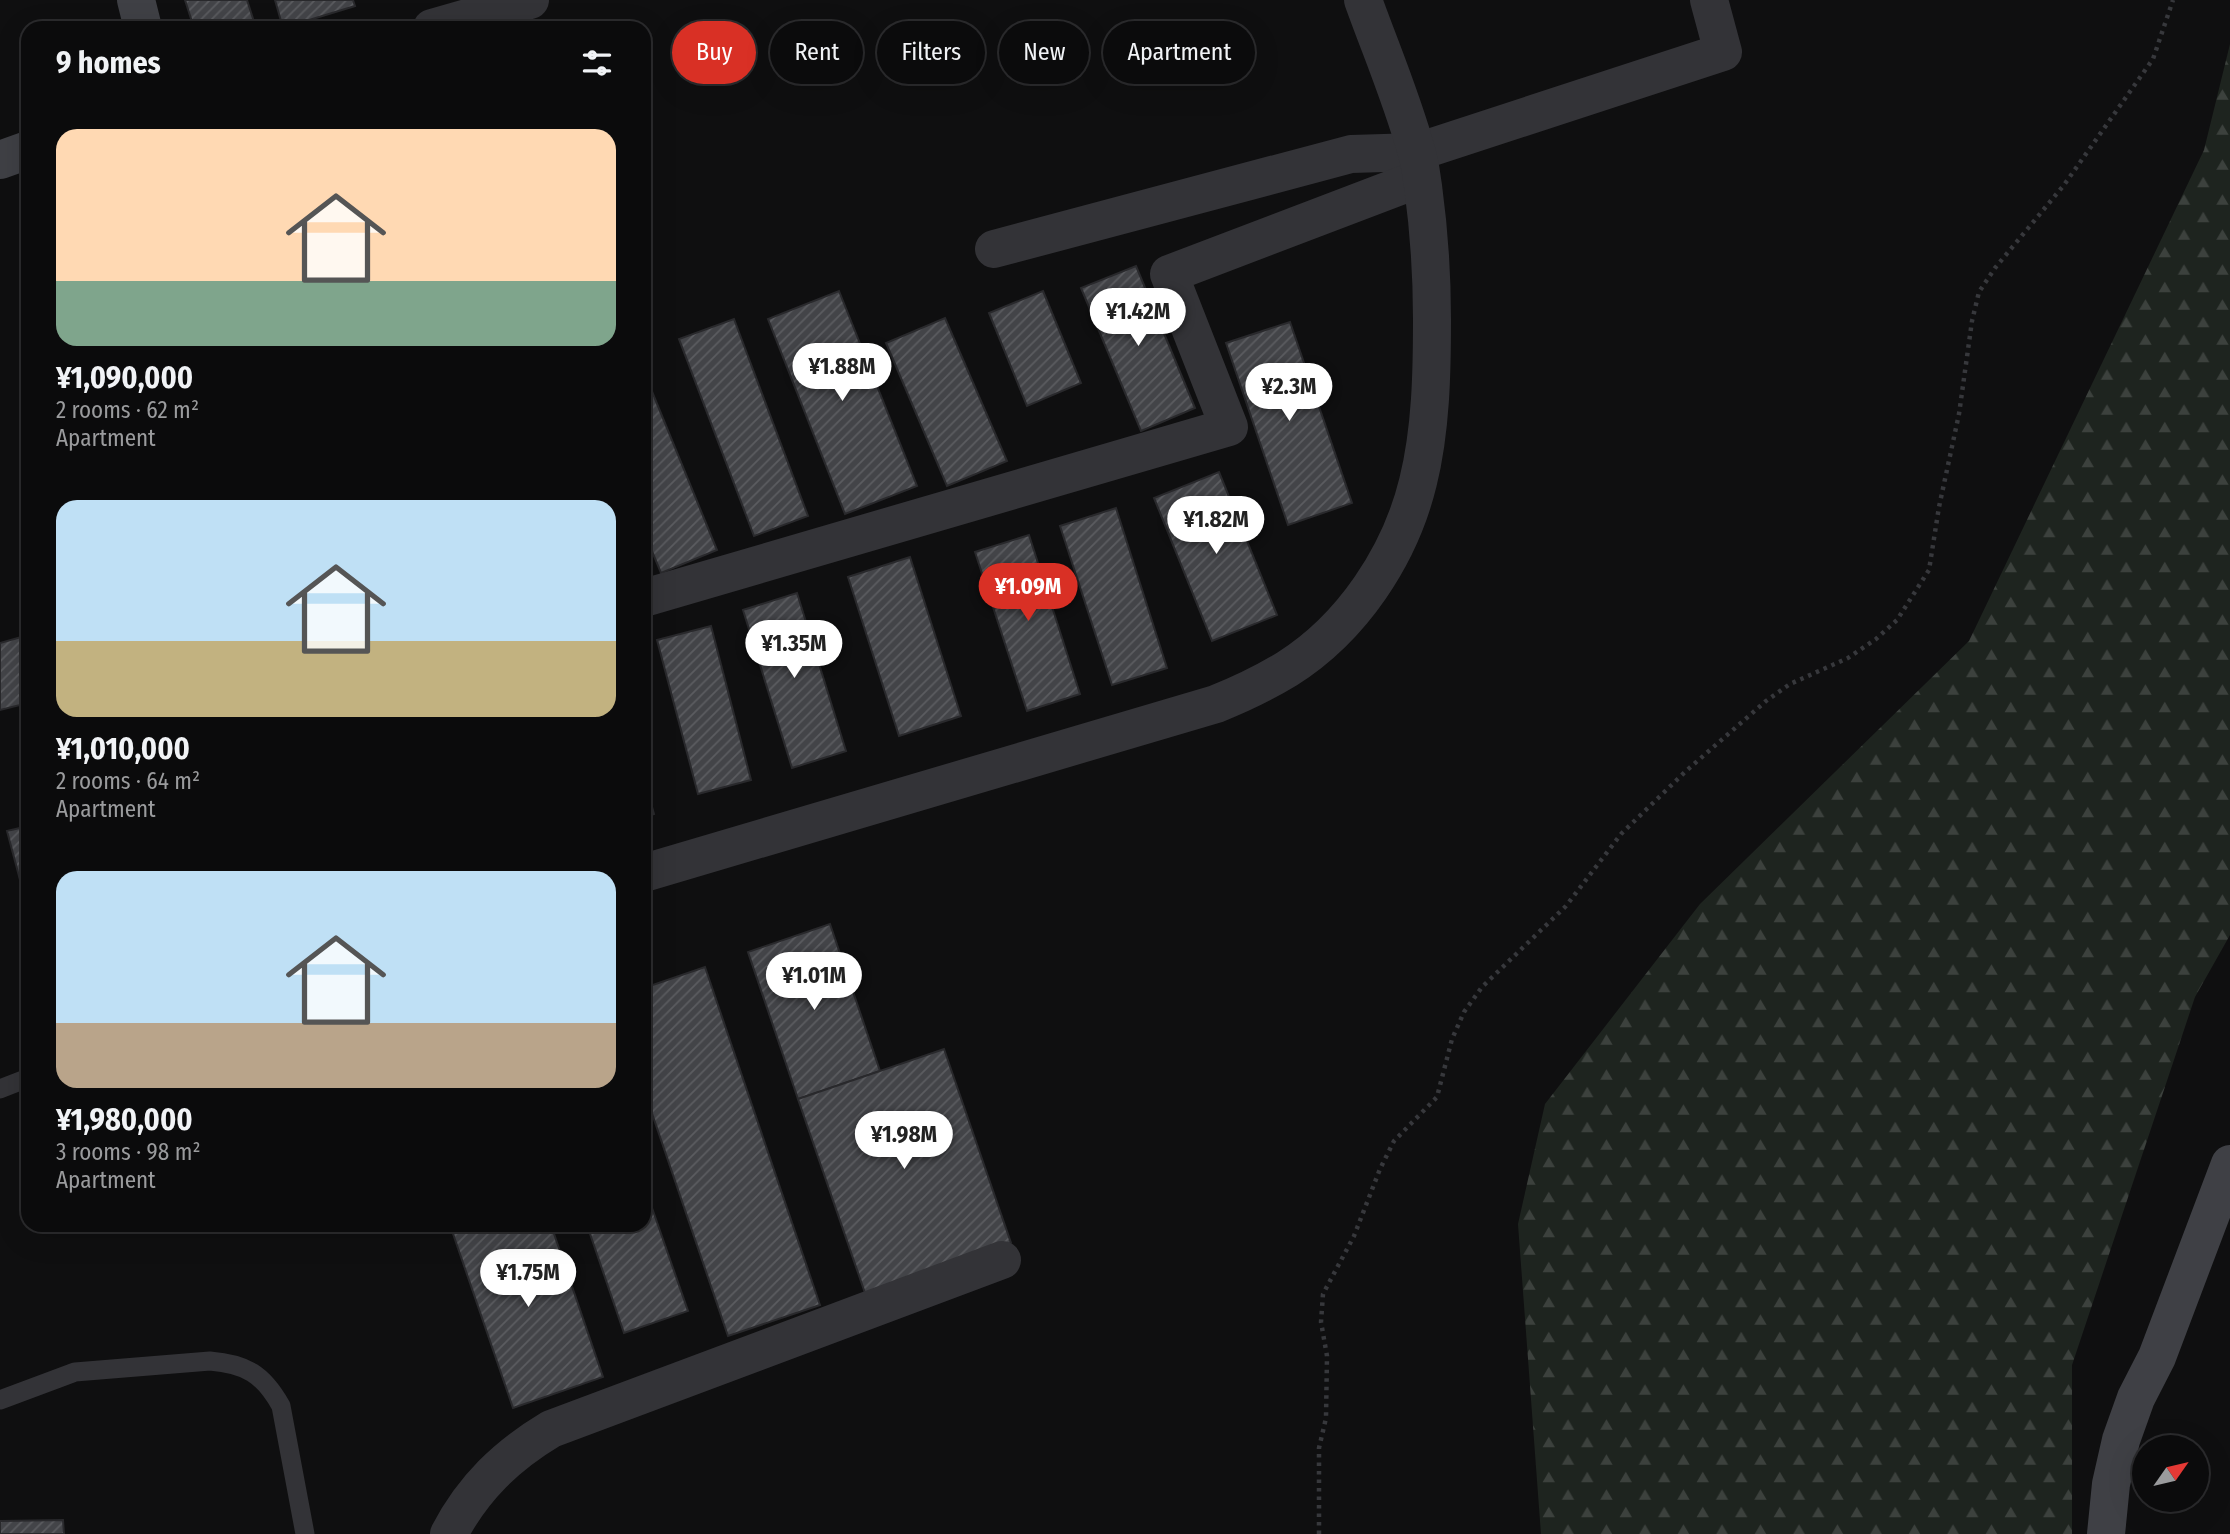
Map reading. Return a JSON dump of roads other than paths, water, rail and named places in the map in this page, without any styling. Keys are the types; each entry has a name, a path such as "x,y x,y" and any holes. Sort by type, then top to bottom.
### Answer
{"street":[{"path":"136,0 142,21"},
{"path":"456,21 530,0"},
{"path":"651,871 1216,704 1277,675 1322,642 1350,613 1375,580 1395,545 1418,482 1424,450 1432,345 1432,273 1419,165 1363,0"},
{"path":"651,596 1229,427 1169,274 1419,165 1723,52 1709,0"},
{"path":"0,160 21,152"},
{"path":"994,250 1352,154 1419,165"},
{"path":"2106,1534 2111,1484 2121,1440 2136,1398 2157,1357 2230,1164"},
{"path":"449,1534 477,1488 499,1465 524,1445 551,1429 1002,1260"}],"lane":[{"path":"0,1089 21,1081"},
{"path":"0,1400 75,1373 210,1361 244,1367 259,1376 272,1390 281,1406 305,1534"}]}
